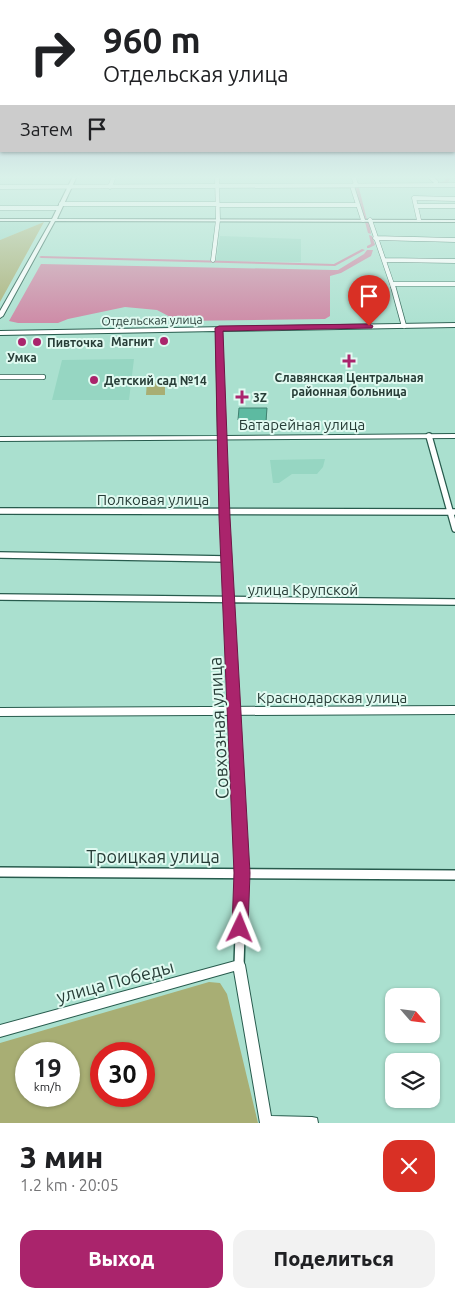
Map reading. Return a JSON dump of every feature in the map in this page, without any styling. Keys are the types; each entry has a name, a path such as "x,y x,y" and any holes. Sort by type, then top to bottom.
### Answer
{"street":[{"path":"0,316 49,228"},
{"path":"213,260 217,228"},
{"path":"372,228 385,260 404,326"},
{"path":"375,238 455,240"},
{"path":"385,260 455,261"},
{"path":"392,284 455,284"},
{"name":"Отдельская улица","path":"0,333 455,325"},
{"name":"Совхозная улица","path":"219,328 224,512 242,873 239,965 266,1122"},
{"path":"0,377 43,377"},
{"path":"429,436 453,512 455,529"},
{"name":"Батарейная улица","path":"0,439 455,436"},
{"name":"Полковая улица","path":"0,511 453,512"},
{"path":"0,555 227,559"},
{"name":"улица Крупской","path":"0,597 455,602"},
{"name":"Краснодарская улица","path":"0,712 455,710"},
{"name":"Троицкая улица","path":"0,872 455,875"},
{"name":"улица Победы","path":"0,1031 239,965"},
{"path":"266,1122 312,1123"}],"shaded area":[{"path":"0,228 28,228 0,240"},
{"path":"28,228 40,228 0,302 0,240"},
{"path":"220,236 301,239 301,262 216,261"},
{"path":"367,250 373,250 371,256 341,273 330,276 330,316 325,319 178,321 157,310 125,307 68,319 58,323 18,323 9,321 41,264 338,270 364,254"},
{"name":"Детский сад №14","path":"134,359 129,400 52,400 62,360"},
{"path":"147,381 165,381 165,395 146,395"},
{"path":"325,459 323,467 317,474 292,474 279,483 273,483 270,460"},
{"path":"209,982 220,983 227,994 258,1123 0,1123 0,1043"}],"building":[{"path":"239,408 267,408 266,421 238,420"}],"waterway":[{"path":"369,228 370,233"},
{"path":"368,247 373,245 370,236"},
{"path":"41,257 335,265 363,250"}],"place":[{"name":"Магнит","path":"164,341"},
{"name":"Умка","path":"22,342"},
{"name":"Пивточка","path":"37,342"},
{"name":"Славянская Центральная районная больница","path":"349,361"},
{"name":"Детский сад №14","path":"94,380"},
{"name":"3Z","path":"242,397"}],"route":[{"path":"240,928 242,873 224,517 219,328 369,326"}]}
